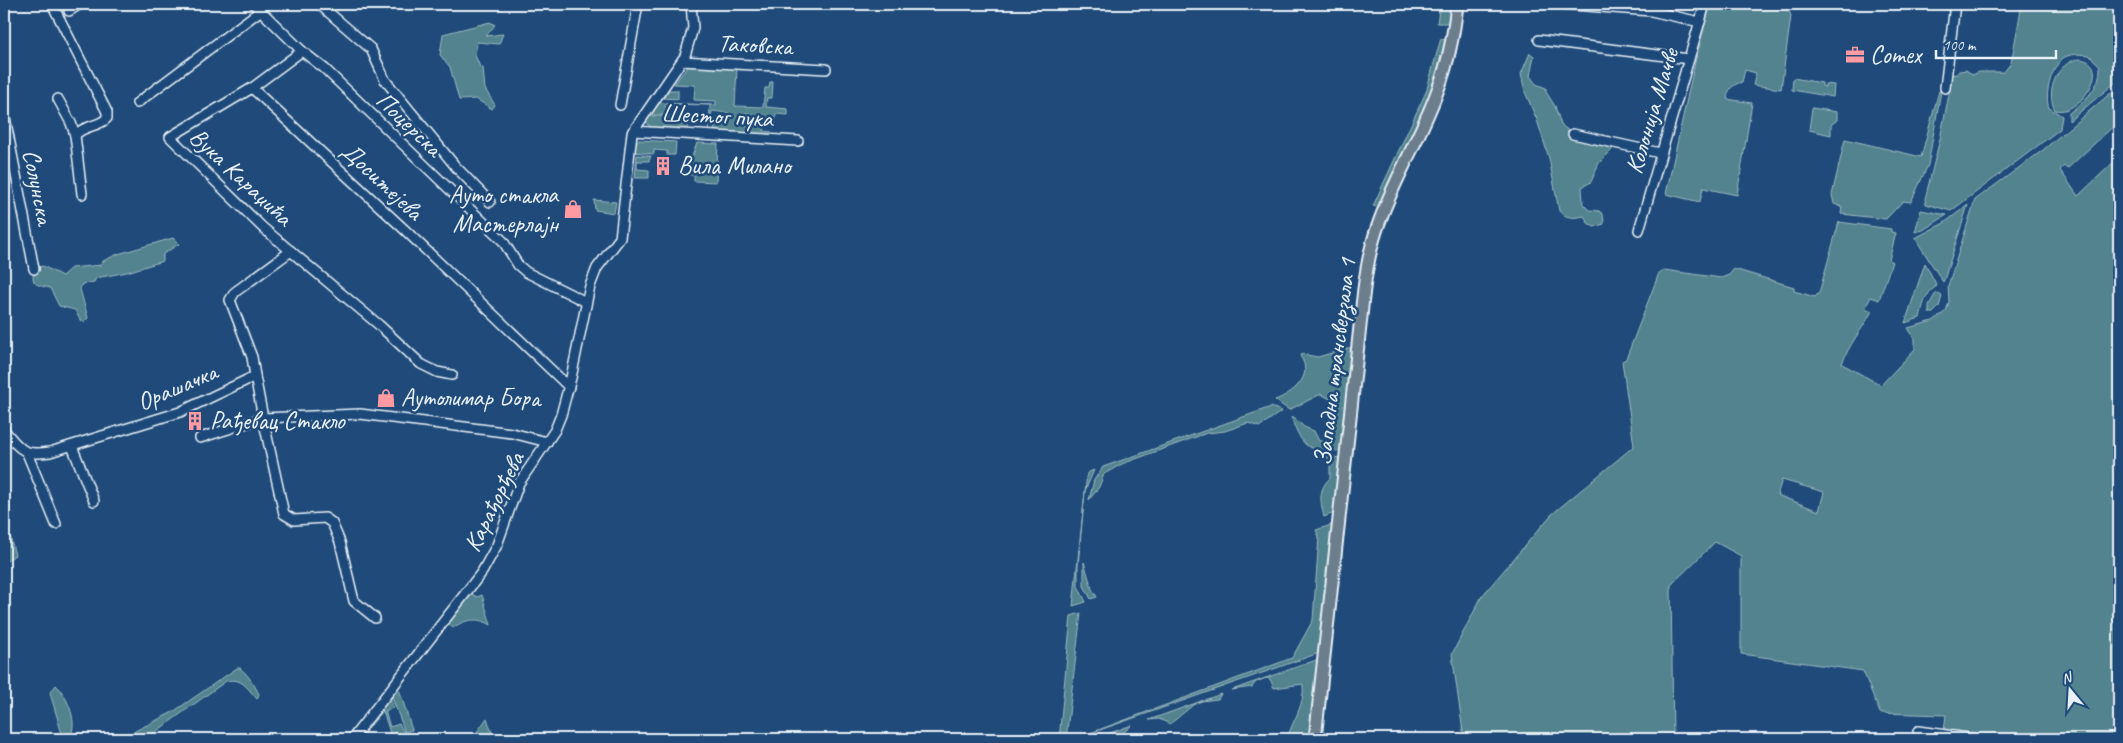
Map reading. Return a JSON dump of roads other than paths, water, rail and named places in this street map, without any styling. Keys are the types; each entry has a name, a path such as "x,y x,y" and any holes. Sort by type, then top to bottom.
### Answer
{"main road":[{"name":"Западна трансверзала 1","path":"1315,739 1362,308 1370,256 1379,222 1393,186 1437,92 1452,43 1457,4"}],"street":[{"path":"52,4 107,112 108,118 104,122 80,130 75,135"},
{"path":"69,11 80,4"},
{"path":"318,4 371,49 384,80 456,167 490,202"},
{"path":"620,105 638,4"},
{"name":"Карађорђева","path":"352,739 482,572 497,545 519,483 555,430 569,388 586,302 597,268 620,238 630,141 633,131 682,61 692,39 694,28 691,4"},
{"path":"1561,4 1650,11 1700,22"},
{"name":"Колонија Мачве","path":"1639,230 1705,4"},
{"path":"1945,88 1955,4"},
{"path":"137,103 257,7"},
{"name":"Поцерска","path":"257,7 496,235 522,268 586,302"},
{"path":"1539,40 1689,59"},
{"name":"Вука Караџића","path":"302,51 252,88 170,137 243,210 379,325 420,364 437,372 452,375"},
{"name":"Таковска","path":"682,61 826,69"},
{"name":"Доситејева","path":"252,88 405,230 569,388"},
{"path":"58,99 71,123 75,135 82,194"},
{"name":"Солунска","path":"4,112 34,269"},
{"name":"Шестог пука","path":"633,131 798,141"},
{"path":"1573,134 1660,153"},
{"name":"Вука Караџића","path":"255,376 252,357 230,300 235,292 291,251"},
{"name":"Орашачка","path":"27,453 50,452 180,412 255,376 284,514 294,520 325,518 332,523 340,542 354,601 375,618"},
{"path":"200,438 263,418 360,414 512,433 546,442"},
{"path":"4,430 23,452 27,453 56,524"},
{"path":"72,446 94,501"},
{"path":"1918,730 1975,739"}],"place":[{"name":"Comex","path":"1855,55"},
{"name":"Вила Милано","path":"663,166"},
{"name":"Ауто стакла Мастерлајн","path":"573,209"},
{"name":"Аутолимар Бора","path":"386,398"},
{"name":"Рађевац Стакло","path":"195,421"}]}
